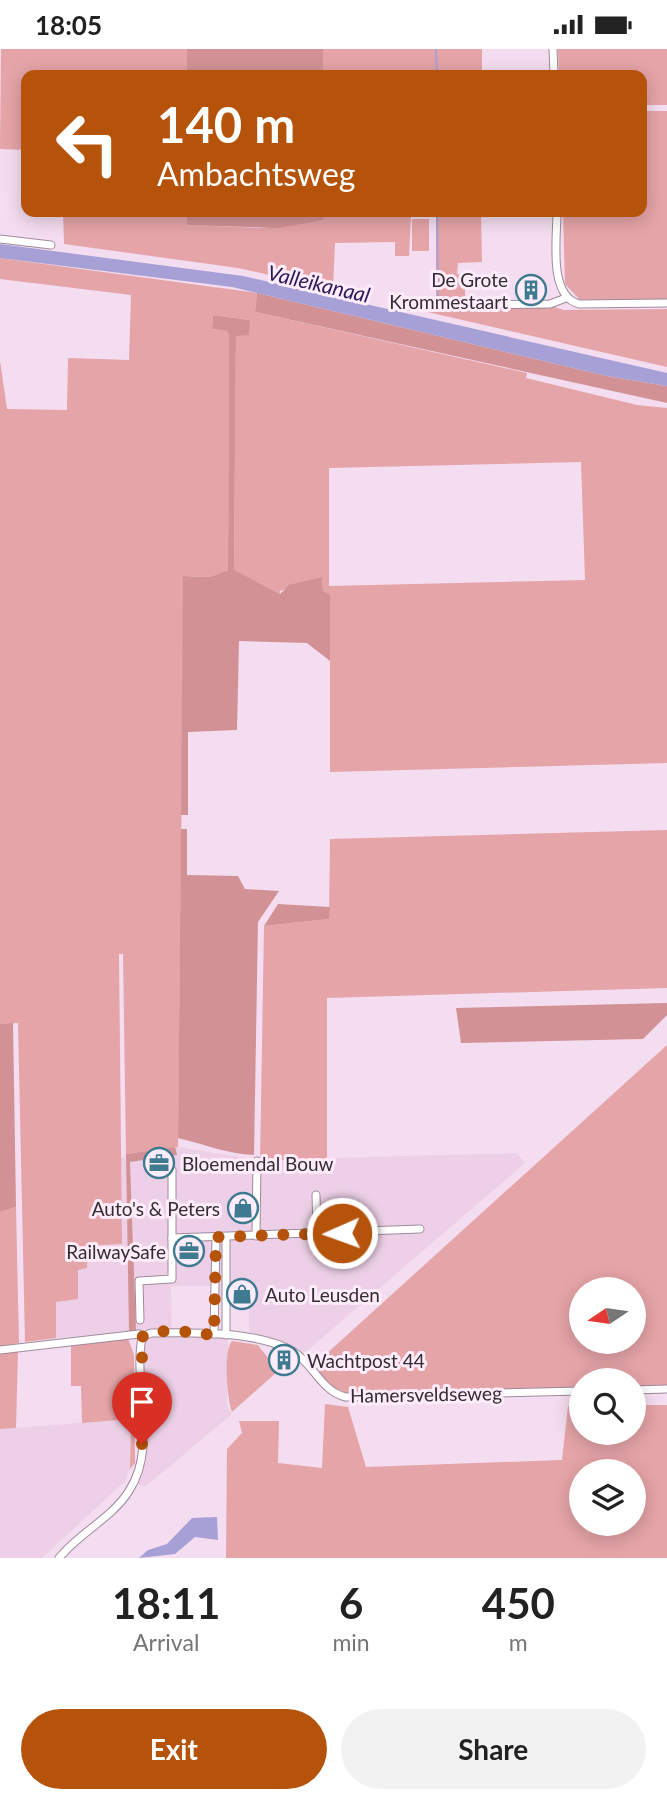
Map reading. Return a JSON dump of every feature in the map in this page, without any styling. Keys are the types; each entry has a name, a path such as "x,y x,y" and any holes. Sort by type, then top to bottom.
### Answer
{"street":[{"path":"553,49 554,70"},
{"path":"557,217 558,284 566,298 579,304 667,303"},
{"path":"0,239 51,245"},
{"path":"398,307 550,304 566,298"},
{"path":"257,1161 257,1236"},
{"path":"140,1320 139,1281 172,1279 172,1170"},
{"path":"316,1195 317,1234"},
{"path":"172,1238 419,1229"},
{"path":"214,1335 216,1237"},
{"path":"226,1237 226,1335"},
{"name":"Hamersveldseweg","path":"0,1350 139,1334 142,1337 148,1334 177,1332 226,1335 256,1340 293,1352 329,1389 346,1397 569,1391"},
{"path":"59,1558 122,1500 135,1481 142,1444 142,1337"},
{"path":"646,1390 667,1389"}],"shaded area":[{"path":"1,49 187,49 187,70 21,70 21,150 0,149"},
{"path":"187,49 323,49 323,70 187,70"},
{"path":"323,49 482,49 482,70 323,70"},
{"path":"558,49 667,49 667,105 647,105 647,70 559,70"},
{"path":"647,111 667,111 667,299 580,300 565,284 563,217 647,217"},
{"path":"63,217 187,217 187,225 261,228 323,217 411,217 409,256 395,256 395,242 335,243 333,288 238,268 64,244"},
{"path":"187,217 323,217 323,220 279,228 187,225"},
{"path":"436,217 481,217 482,262 458,263 457,274 465,275 465,300 436,300"},
{"path":"412,219 429,219 429,251 412,251"},
{"path":"0,244 243,276 667,373 667,386 607,376 232,287 0,258"},
{"path":"0,258 257,293 255,312 527,373 526,378 637,405 667,408 667,763 330,772 330,596 323,591 322,577 280,591 280,594 234,571 236,335 250,320 213,315 212,329 227,331 229,335 228,570 210,577 184,576 178,1147 126,1154 123,954 119,954 122,1244 88,1246 87,1268 78,1270 78,1299 56,1302 56,1338 25,1342 18,1023 0,1024 0,361 7,409 67,410 68,358 129,360 131,295 0,279","holes":["581,462 585,580 329,586 329,468"]},
{"path":"257,293 607,376 667,386 667,403 255,312"},
{"path":"551,306 564,310 667,309 667,367 406,307"},
{"path":"213,315 250,320 249,335 236,336 234,570 280,594 289,585 322,577 323,591 330,595 330,661 307,643 239,641 237,730 188,732 188,815 181,815 183,576 210,577 228,570 229,335 227,331 212,329"},
{"path":"181,829 187,829 187,875 238,876 245,889 279,891 258,922 254,1155 225,1151 178,1138"},
{"path":"667,830 667,988 327,998 327,1159 260,1161 264,926 329,919 330,839"},
{"path":"278,904 330,907 329,919 264,926"},
{"path":"667,1003 667,1015 643,1039 461,1043 456,1008"},
{"path":"13,1023 16,1207 0,1212 0,1024"},
{"path":"667,1045 667,1385 646,1386 646,1368 569,1368 569,1388 347,1394 328,1384 310,1365 314,1365"},
{"path":"175,1147 177,1155 130,1162 136,1331 129,1331 126,1154"},
{"path":"178,1147 259,1160 517,1153 525,1163 301,1356 249,1337 249,1303 212,1303 212,1286 171,1286 172,1330 228,1338 227,1405 232,1414 145,1487 138,1484 143,1466 145,1331 56,1338 56,1302 78,1269 87,1268 87,1248 120,1244 121,1158"},
{"path":"16,1207 19,1343 0,1346 0,1212"},
{"path":"128,1338 134,1355 135,1463 130,1469 131,1419 82,1423 81,1386 71,1386 71,1344"},
{"path":"232,1341 258,1345 278,1371 232,1412 227,1386 227,1364"},
{"path":"18,1351 16,1428 0,1429 0,1354"},
{"path":"325,1404 348,1407 366,1467 562,1460 568,1406 569,1445 646,1445 646,1405 667,1405 667,1558 226,1558 227,1449 242,1433 239,1421 279,1421 278,1463 322,1468"},
{"path":"131,1419 130,1469 125,1481 42,1558 0,1558 0,1429"},
{"path":"217,1517 218,1540 195,1537 175,1554 139,1558 148,1550 167,1544 192,1518"}],"waterway":[{"path":"436,49 437,70"},
{"path":"437,217 438,301"},
{"path":"435,301 505,301"}],"place":[{"name":"De Grote Krommestaart","path":"531,290"},
{"name":"Bloemendal Bouw","path":"159,1163"},
{"name":"Auto's & Peters","path":"243,1208"},
{"name":"RailwaySafe","path":"189,1251"},
{"name":"Auto Leusden","path":"242,1294"},
{"name":"Wachtpost 44","path":"284,1360"}],"route":[{"path":"142,1444 142,1337 148,1334 177,1332 214,1335 216,1237 342,1233"}],"water label":[{"name":"Valleikanaal","path":"319,283"}]}
